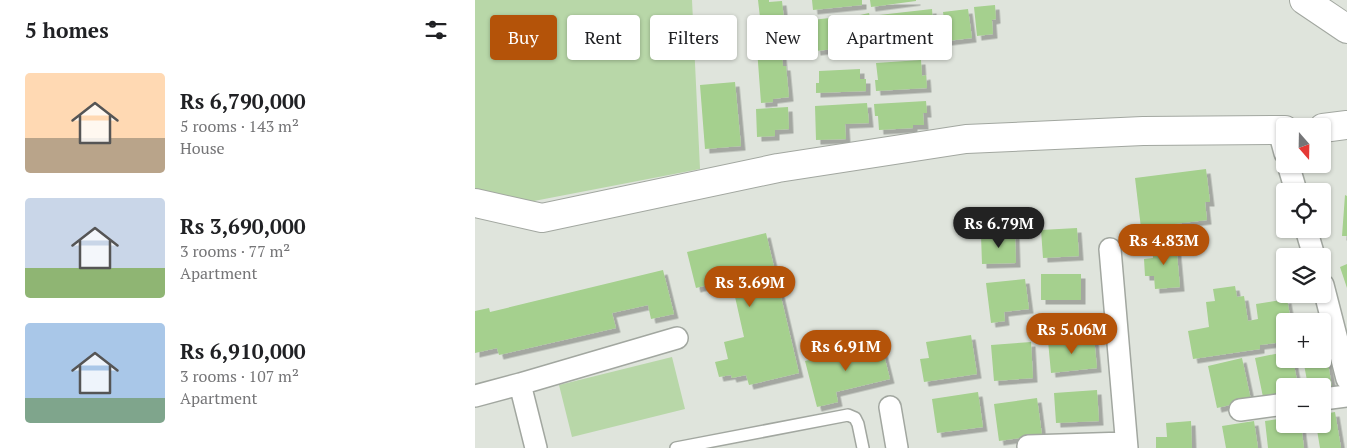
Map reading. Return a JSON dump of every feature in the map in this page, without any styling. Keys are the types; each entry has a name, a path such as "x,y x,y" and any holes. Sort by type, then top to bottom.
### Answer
{"street":[{"path":"1317,4 1347,29"},
{"path":"1331,127 1347,125"},
{"path":"475,203 542,218 777,168 966,139 1143,131 1276,138"},
{"path":"1028,446 1126,445 1110,249"},
{"path":"1328,303 1347,379"},
{"path":"475,396 677,338"},
{"path":"520,384 536,448"},
{"path":"1331,398 1347,396"},
{"path":"1240,410 1276,405"},
{"path":"890,408 897,448"}],"lane":[{"path":"676,448 849,415 855,418 858,424 863,448"}],"green space":[{"path":"475,0 692,0 693,15 650,15 650,60 695,60 700,169 508,206 475,193"},
{"path":"672,357 685,409 572,437 559,385"}],"building":[{"path":"758,0 769,0 769,2 782,1 784,15 760,15"},
{"path":"812,0 862,0 862,5 813,10"},
{"path":"870,0 916,0 916,1 871,7"},
{"path":"995,5 996,19 992,20 993,34 977,36 974,7"},
{"path":"932,9 932,15 879,15"},
{"path":"968,9 972,38 952,40 952,15 943,15 943,12"},
{"path":"828,18 828,50 818,51 818,19"},
{"path":"758,60 782,60 783,66 786,66 789,97 773,99 773,102 761,103"},
{"path":"921,60 922,76 926,75 927,88 876,91 875,80 878,80 876,63"},
{"path":"860,69 860,79 866,79 866,91 816,93 816,83 819,83 819,71"},
{"path":"735,82 741,146 705,149 700,85"},
{"path":"926,101 927,113 923,113 924,125 913,125 913,128 879,130 878,116 875,116 874,104"},
{"path":"867,103 869,123 845,124 846,139 816,140 815,106"},
{"path":"788,107 789,129 775,130 775,136 757,137 756,109"},
{"path":"1206,169 1210,202 1205,202 1207,220 1141,228 1135,178"},
{"path":"1345,195 1347,196 1347,236 1342,236"},
{"path":"1077,228 1079,256 1043,258 1041,230"},
{"path":"766,233 799,373 749,385 746,375 732,378 731,375 719,377 715,362 728,359 724,342 744,337 731,279 696,288 687,252"},
{"path":"1015,234 1016,263 982,264 981,235"},
{"path":"1176,243 1180,287 1155,289 1154,276 1145,276 1144,259 1153,258 1152,244"},
{"path":"1347,264 1347,288 1340,267"},
{"path":"663,270 674,314 651,319 648,305 612,313 616,328 499,355 497,348 475,353 475,311 489,308 490,312"},
{"path":"1041,274 1081,274 1081,300 1041,300"},
{"path":"1025,279 1029,309 1004,312 1005,321 991,323 986,283"},
{"path":"1235,286 1237,297 1244,296 1248,321 1258,319 1256,304 1276,301 1276,303 1288,303 1290,313 1276,313 1276,343 1260,345 1260,349 1193,359 1188,331 1209,327 1206,302 1215,301 1213,289"},
{"path":"971,335 977,374 924,382 920,359 929,358 926,342"},
{"path":"1094,337 1097,368 1051,373 1048,341"},
{"path":"1031,342 1033,378 994,381 991,345"},
{"path":"881,343 890,379 836,392 838,402 817,407 805,361"},
{"path":"1276,354 1276,368 1295,368 1297,378 1276,378 1276,395 1263,397 1255,358"},
{"path":"1242,358 1251,400 1217,408 1208,366"},
{"path":"1305,368 1329,368 1330,378 1307,378"},
{"path":"1097,390 1099,421 1056,423 1054,393"},
{"path":"978,392 983,427 937,433 932,399"},
{"path":"1037,398 1042,435 999,441 994,404"},
{"path":"1335,412 1341,448 1320,448 1318,433 1331,433 1331,413"},
{"path":"1276,419 1276,433 1302,433 1304,448 1268,448 1265,421"},
{"path":"1191,421 1192,448 1156,448 1156,437 1167,437 1166,423"},
{"path":"1254,421 1258,448 1226,448 1222,426"}]}
